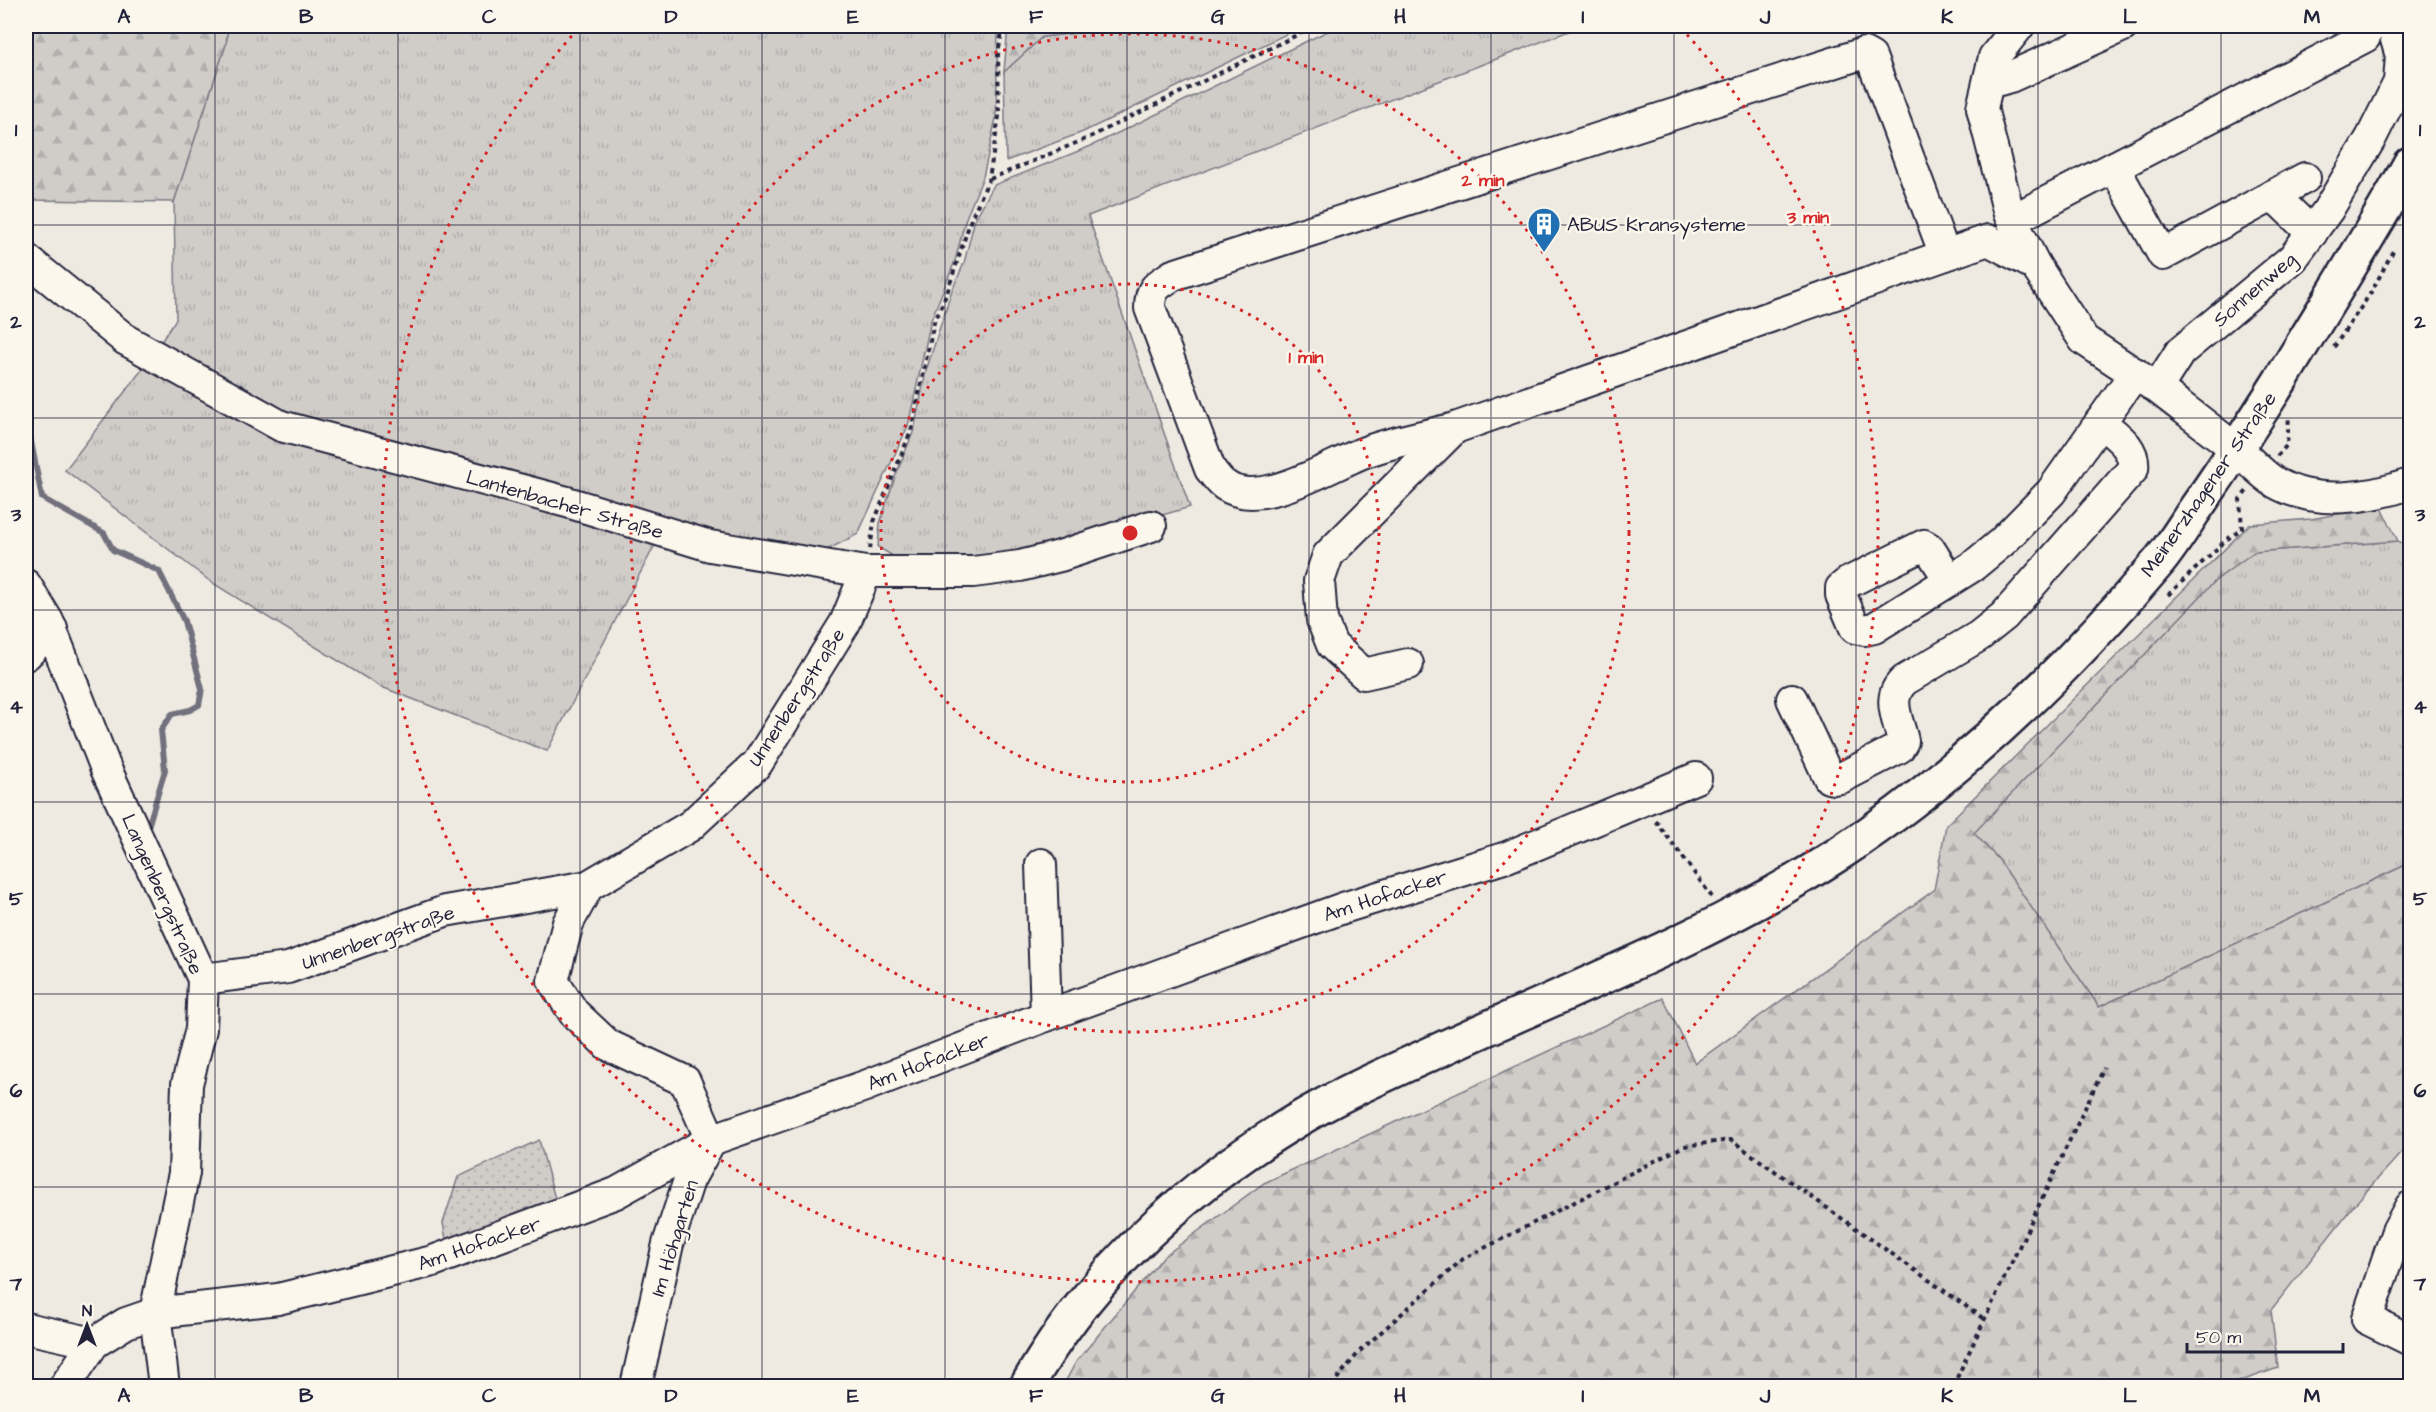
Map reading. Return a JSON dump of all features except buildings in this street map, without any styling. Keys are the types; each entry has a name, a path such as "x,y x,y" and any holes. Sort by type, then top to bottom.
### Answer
{"main road":[{"name":"Meinerzhagener Straße","path":"1027,1386 1044,1355 1079,1309 1139,1241 1178,1204 1244,1154 1297,1120 1360,1086 1515,1015 1650,957 1728,918 1839,854 1929,789 2011,717 2093,634 2159,562 2237,450 2375,228 2410,164"}],"street":[{"path":"2019,26 1994,57 1982,108 2008,214 2035,265 2084,340 2146,381 2237,450 2275,483 2300,493 2339,498 2373,496 2410,484"},
{"path":"1989,79 2000,80 2010,77 2123,26"},
{"name":"Sonnenweg","path":"1950,581 1973,566 2002,542 2051,492 2100,422 2180,352 2294,258 2328,210 2394,96 2401,66 2395,26"},
{"path":"2012,220 2365,37"},
{"path":"1945,255 1871,57 1864,53 1173,275 1155,287 1150,295 1150,308 1210,469 1225,486 1231,489 1238,492 1262,492 1286,487 1366,451 1455,428 1988,240 2035,265"},
{"path":"2114,167 2163,255 2305,178"},
{"path":"2273,195 2312,233"},
{"name":"Lantenbacher Straße","path":"26,259 126,340 281,426 567,502 710,546 866,572 973,572 1020,566 1060,556 1151,526"},
{"path":"1792,699 1829,778 1840,778 1899,748 1904,741 1893,699 1896,688 1905,680 1979,636 2004,616 2133,469 2135,459 2126,444 2100,422"},
{"path":"1408,664 1364,674 1332,645 1322,620 1319,581 1328,555 1455,428"},
{"name":"Unnenbergstraße","path":"203,979 288,968 445,911 588,886 690,826 756,764 845,623 866,572"},
{"name":"Langenbergstraße","path":"26,585 52,629 106,769 203,979 201,1029 187,1084 184,1173 155,1313 164,1386"},
{"path":"26,655 52,629"},
{"name":"Am Hofacker","path":"94,1343 126,1323 155,1313 278,1299 433,1262 616,1193 711,1140 865,1086 1046,1016 1343,908 1507,857 1696,778"},
{"path":"1041,864 1046,1016"},
{"path":"588,886 568,924 553,981 574,1013 608,1045 685,1080 711,1140"},
{"name":"Im Höhgarten","path":"636,1386 668,1244 688,1180 711,1140"},
{"path":"2410,1207 2397,1231 2367,1319 2410,1340"},
{"path":"26,1328 94,1343 65,1386"}],"path":[{"path":"866,572 874,522 910,431 933,322 947,293 971,219 989,179 999,116 998,54 1003,26"},
{"path":"989,179 1088,138 1316,26"},
{"path":"2333,349 2372,291 2400,238"},
{"path":"2167,596 2226,540 2242,529 2240,499 2287,445 2289,415"},
{"path":"1641,801 1728,918"},
{"path":"1953,1386 2104,1068"},
{"path":"1331,1386 1360,1351 1463,1259 1684,1146 1731,1140 1984,1319"}],"green space":[{"path":"26,26 228,26 226,44 174,202 26,200"},
{"path":"228,26 998,26 996,118 983,177 966,218 955,261 931,320 908,426 858,534 819,554 713,538 287,419 155,351 176,319 174,202 226,44"},
{"path":"1008,26 1134,26 1042,37 1004,72"},
{"path":"1135,26 1303,26 1083,132 1006,161 1004,72 1042,37"},
{"path":"1338,26 1582,26 1088,216 1190,507 1028,554 970,564 896,558 878,547 880,523 914,430 926,371 951,293 964,263 975,219 994,185 1091,146"},
{"path":"147,363 278,431 658,539 547,751 379,686 211,582 65,470"},
{"path":"2381,506 2398,541 2254,552 2216,580 1974,833 1999,860 2099,1007 2410,863 2410,1143 2354,1205 2271,1310 2278,1368 2227,1386 1063,1386 1076,1362 1163,1257 1264,1183 1663,998 1695,1063 1934,890 1946,825 2250,524 2311,519"},
{"path":"2398,541 2410,552 2410,863 2099,1007 1999,860 1973,833 2216,580 2253,552"},
{"path":"539,1140 557,1206 446,1239 443,1223 458,1177"}],"waterway":[{"path":"28,426 42,498 104,533 113,550 159,571 184,621 202,689 199,705 190,710 172,714 161,730 165,770 148,827"}],"place":[{"name":"ABUS Kransysteme","path":"1544,253"}]}
